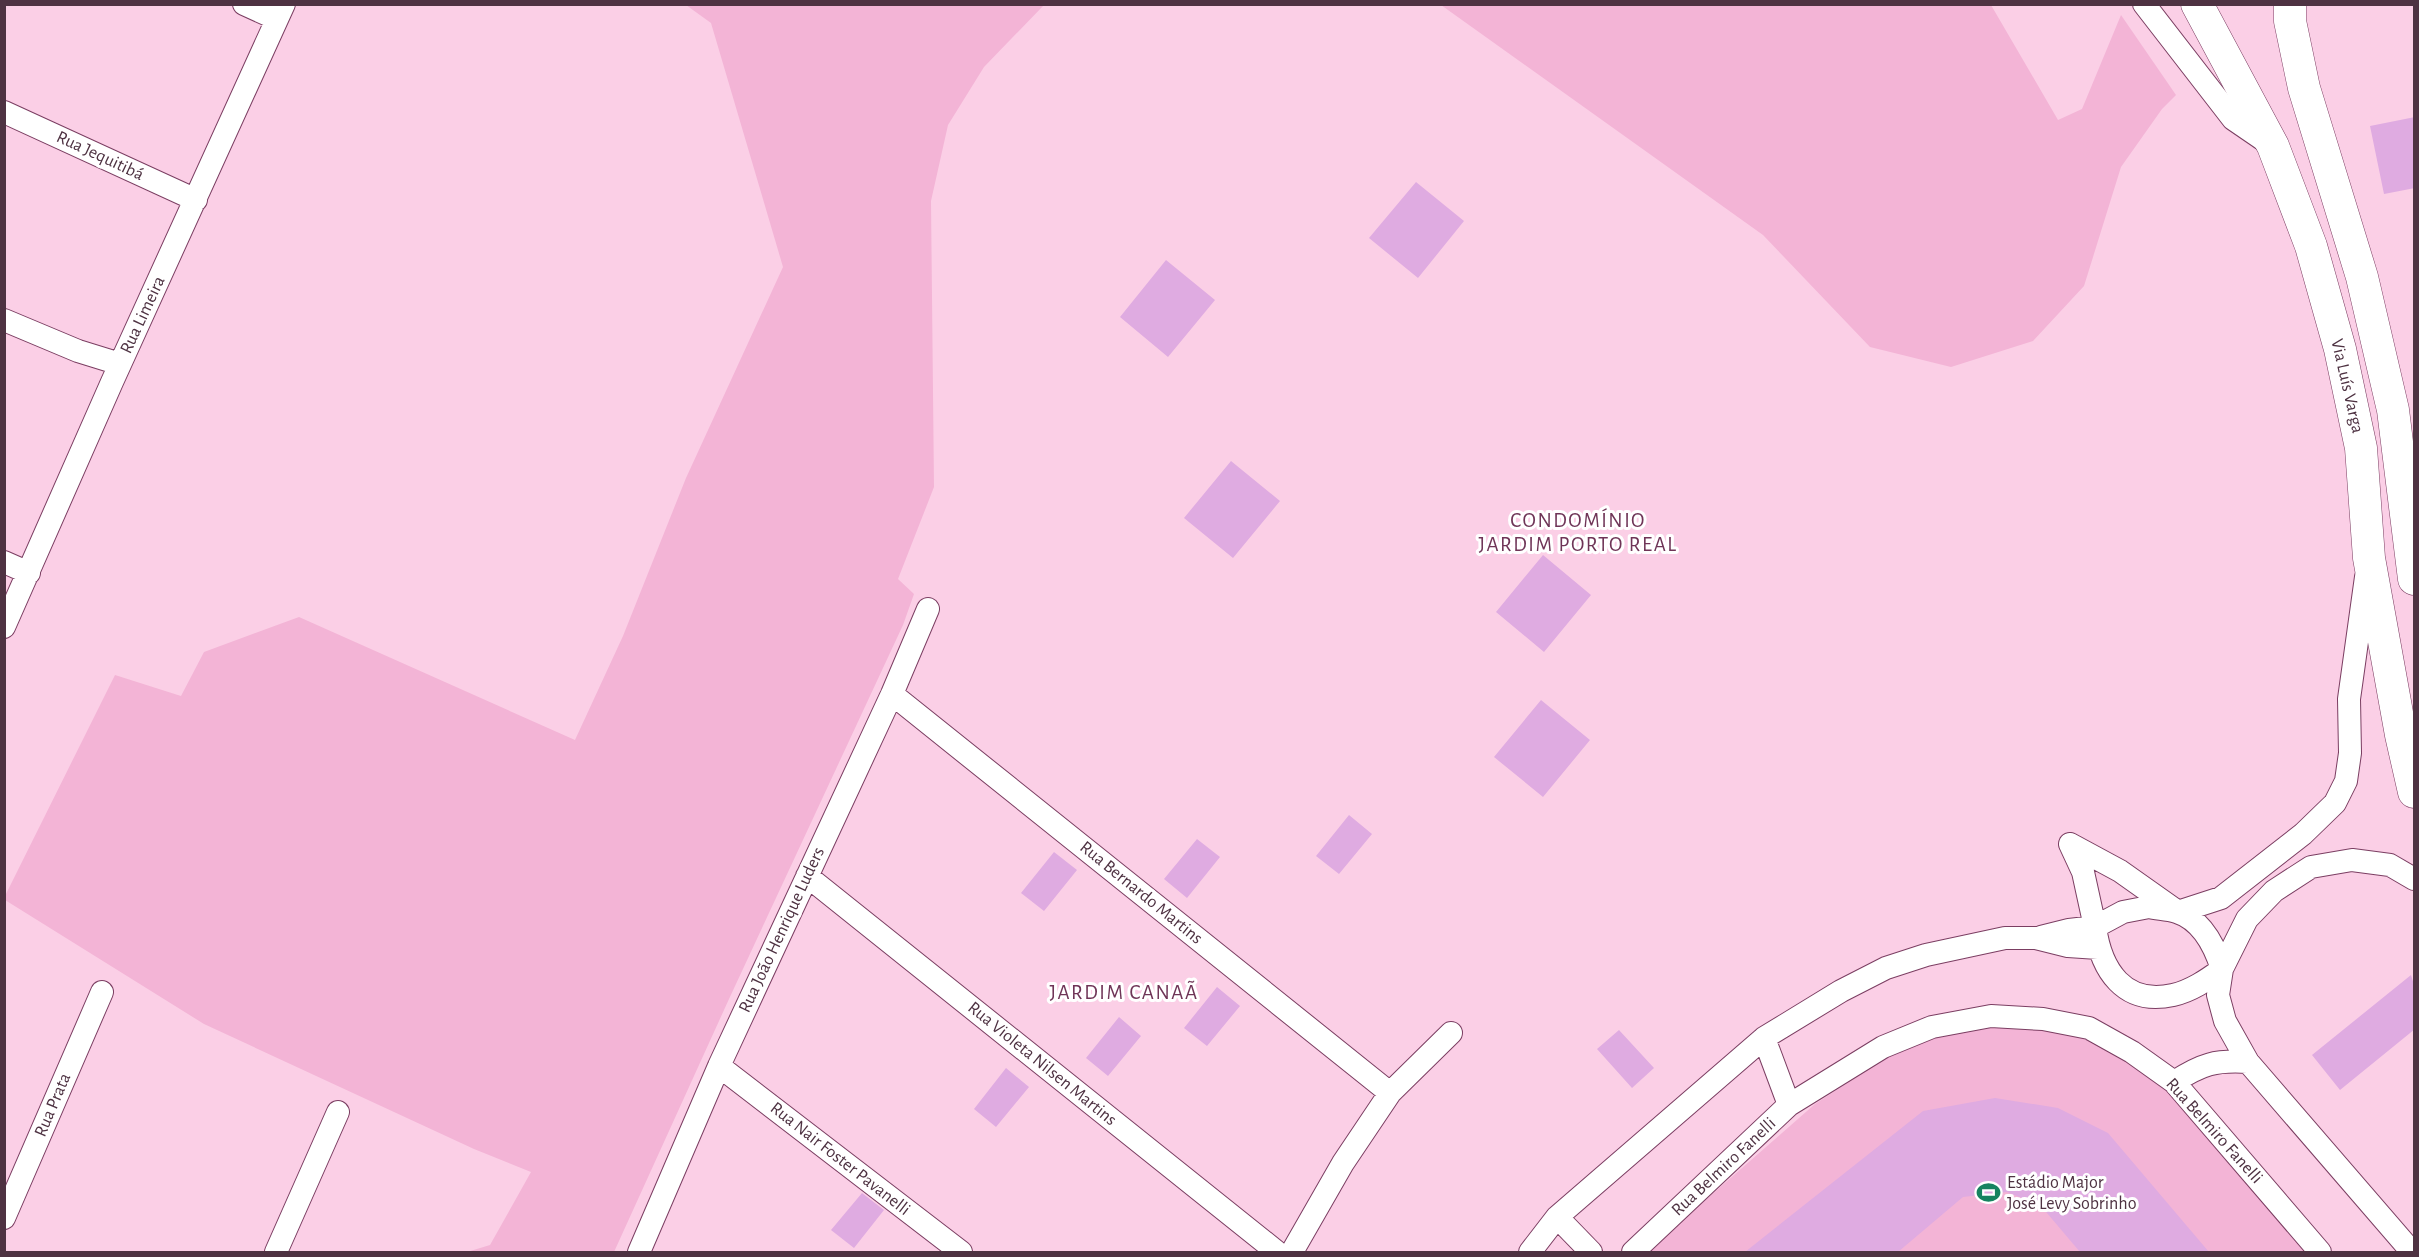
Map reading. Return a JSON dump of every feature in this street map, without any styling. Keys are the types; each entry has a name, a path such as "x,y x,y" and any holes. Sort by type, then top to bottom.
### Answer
{"main road":[{"name":"Via Luís Varga","path":"2197,4 2273,146 2311,246 2340,349 2361,448 2369,558 2401,735 2415,792"},
{"path":"2290,4 2290,21 2304,88 2362,277 2393,410 2411,530 2415,579"}],"street":[{"path":"244,4 280,12"},
{"path":"2144,4 2233,119 2273,146"},
{"name":"Rua Limeira","path":"4,627 116,373 280,12"},
{"name":"Rua Jequitibá","path":"4,112 196,200"},
{"path":"4,320 78,351 116,373"},
{"path":"2097,938 2123,912 2149,907 2178,912 2222,898 2303,834 2334,803 2346,781 2350,753 2349,699 2369,558"},
{"path":"4,562 28,573"},
{"name":"Rua João Henrique Luders","path":"639,1252 719,1066 892,694 928,609"},
{"name":"Rua Bernardo Martins","path":"892,694 1390,1093"},
{"path":"2070,844 2120,871 2190,919 2215,947 2222,969 2199,985 2173,995 2146,997 2122,987 2107,969 2097,938 2083,872 2070,844"},
{"path":"2412,1252 2248,1062 2225,1021 2218,994 2222,969 2247,919 2274,891 2311,867 2352,860 2390,865 2415,879"},
{"name":"Rua Violeta Nilsen Martins","path":"807,876 1276,1252"},
{"path":"1530,1252 1557,1217 1764,1038 1841,991 1886,968 1926,955 1966,946 2005,938 2036,939 2068,930 2097,938"},
{"name":"Rua Prata","path":"4,1218 102,992"},
{"name":"Rua Belmiro Fanelli","path":"1633,1252 1790,1105 1883,1047 1932,1028 1991,1016 2043,1019 2089,1028 2132,1052 2174,1082 2320,1252"},
{"path":"1292,1252 1342,1162 1390,1093 1451,1033"},
{"path":"1764,1038 1790,1105"},
{"path":"2174,1082 2194,1069 2221,1060 2248,1062"},
{"name":"Rua Nair Foster Pavanelli","path":"719,1066 961,1252"},
{"path":"276,1252 338,1112"},
{"path":"1557,1217 1591,1252"}],"shaded area":[{"path":"686,5 1044,5 984,67 948,125 931,201 934,487 898,579 914,594 903,625 614,1252 467,1252 490,1245 531,1172 474,1149 204,1024 5,900 5,896 115,675 181,696 204,652 299,617 575,740 623,636 686,478 783,267 711,23"},
{"path":"1441,5 1991,5 2058,120 2082,109 2121,15 2176,95 2162,109 2121,167 2084,286 2033,341 1951,367 1870,347 1763,235"},
{"path":"1987,1021 2084,1034 2167,1087 2310,1252 1646,1252 1815,1104 1895,1052 1929,1034"}],"building":[{"path":"2415,117 2415,188 2384,194 2370,126"},
{"path":"1416,182 1464,221 1418,278 1369,238"},
{"path":"1166,260 1215,300 1168,357 1120,317"},
{"path":"1231,461 1280,501 1233,558 1184,518"},
{"path":"1543,555 1591,595 1544,652 1496,612"},
{"path":"1541,700 1590,740 1543,797 1494,757"},
{"path":"1349,815 1372,834 1339,874 1316,856"},
{"path":"1197,839 1220,857 1187,898 1164,879"},
{"path":"1054,852 1077,870 1044,911 1021,893"},
{"path":"2411,975 2415,988 2415,1029 2340,1090 2312,1055"},
{"path":"1217,987 1240,1006 1207,1046 1184,1028"},
{"path":"1119,1017 1141,1036 1108,1076 1086,1058"},
{"path":"1619,1030 1654,1068 1632,1088 1597,1049"},
{"path":"1006,1068 1029,1087 996,1127 974,1109"},
{"name":"Estádio Major José Levy Sobrinho","path":"1995,1098 2058,1108 2108,1133 2209,1252 2080,1252 2041,1206 2007,1192 1963,1197 1898,1252 1745,1252 1923,1111"},
{"path":"862,1193 884,1210 854,1248 831,1230"}],"place":[{"name":"Estádio Major José Levy Sobrinho","path":"1989,1193"}],"district":[{"name":"CONDOMÍNIO JARDIM PORTO REAL","path":"1578,532"},
{"name":"JARDIM CANAÃ","path":"1124,992"}]}
